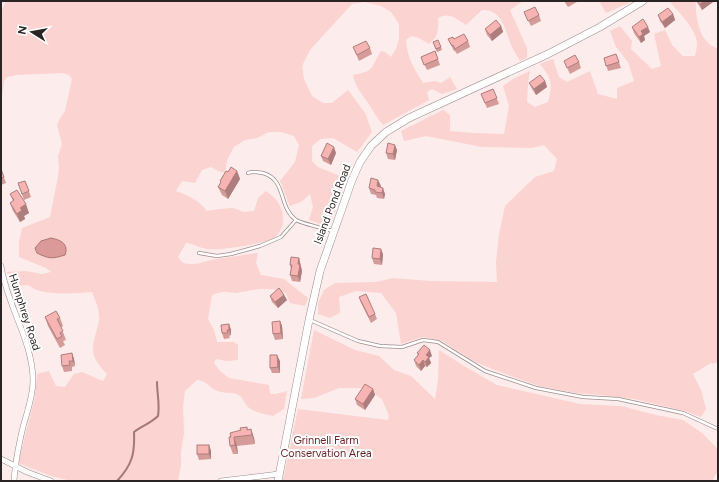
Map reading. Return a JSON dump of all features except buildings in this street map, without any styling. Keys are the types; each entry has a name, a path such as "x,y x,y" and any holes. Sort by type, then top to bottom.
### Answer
{"street":[{"name":"Island Pond Road","path":"278,478 320,271 348,191 360,162 371,146 386,132 409,118 543,57 600,27 643,1"},
{"name":"Humphrey Road","path":"1,266 8,295 28,348 33,381 14,466 14,481"},
{"path":"1,459 51,481"},
{"path":"221,481 278,478"}],"lane":[{"path":"248,173 260,172 274,178 279,186 286,207 296,220 333,231"},
{"path":"199,253 217,256 231,254 260,246 281,237 296,220"},
{"path":"309,320 358,341 380,346 402,347 423,340 438,342 485,371 536,388 583,398 618,399 683,413 718,429"}],"green space":[{"path":"6,1 523,1 510,10 527,48 527,58 520,61 512,47 502,22 495,13 482,10 466,25 455,18 442,16 438,18 437,32 434,39 429,44 419,38 411,36 406,40 409,57 423,83 435,81 441,83 450,77 457,89 442,94 432,89 427,92 429,100 383,125 359,90 353,75 369,70 381,51 385,52 391,57 396,49 399,39 399,24 391,12 381,6 365,2 352,4 310,50 302,66 304,79 312,96 323,103 332,103 348,90 365,113 372,132 357,152 333,138 321,139 312,146 312,161 318,167 347,179 329,227 309,220 313,207 310,194 301,202 290,206 280,181 295,162 299,145 294,136 281,132 269,132 257,138 245,140 234,147 227,160 225,173 211,167 202,170 195,183 182,181 176,191 201,204 207,211 233,208 244,212 254,211 258,198 266,191 273,196 282,210 282,225 280,231 274,238 249,245 220,249 207,249 186,243 178,257 183,263 193,264 258,253 256,263 261,275 284,279 308,298 305,306 290,303 286,293 274,289 261,289 236,293 221,292 212,295 208,319 214,330 217,342 234,342 238,345 238,360 226,361 216,359 214,363 220,371 229,378 269,385 270,394 287,391 284,409 273,416 260,413 247,406 239,395 218,391 197,380 185,391 183,407 184,433 178,481 72,481 51,476 18,463 35,397 37,374 49,371 56,386 65,387 74,374 82,372 103,381 107,374 97,363 93,353 99,319 98,307 92,292 50,293 34,289 28,285 12,286 7,272 26,271 42,274 51,272 46,268 19,257 19,242 22,228 50,217 58,177 58,156 62,144 57,125 65,111 72,79 69,75 62,73 16,75 7,77 4,81 1,106 1,12"},
{"path":"599,1 628,1 629,3 606,13"},
{"path":"669,1 696,1 696,11 701,33 708,43 718,49 718,363 711,363 693,374 701,390 706,409 701,417 685,411 634,399 576,393 539,386 473,361 442,341 423,337 401,344 396,313 381,293 356,291 339,297 340,313 330,318 318,314 318,303 324,290 335,283 376,282 393,278 430,281 497,282 496,262 499,234 505,206 535,177 554,171 557,159 544,145 531,148 482,147 426,136 404,141 401,131 443,110 450,115 450,131 504,134 509,106 503,86 513,79 530,71 527,102 535,107 548,102 551,86 547,74 540,64 553,59 559,77 567,82 590,71 598,94 617,99 617,88 634,81 628,62 616,47 610,31 620,26 632,41 631,49 652,69 661,66 654,34 665,30 672,45 683,56 695,56 697,43 696,38 686,20"},
{"name":"Grinnell Farm Conservation Area","path":"314,330 355,350 379,356 394,370 411,376 435,399 438,380 439,350 497,385 580,404 621,406 683,420 702,433 718,449 718,471 712,481 276,481 283,480 298,409 388,420 389,416 382,399 366,388 339,388 314,398 301,399"}],"shaded area":[{"path":"51,238 58,240 65,245 65,255 51,258 37,253 35,248 41,241"}],"waterway":[{"path":"117,481 126,470 132,459 134,432 158,416 159,407 157,382"}]}
